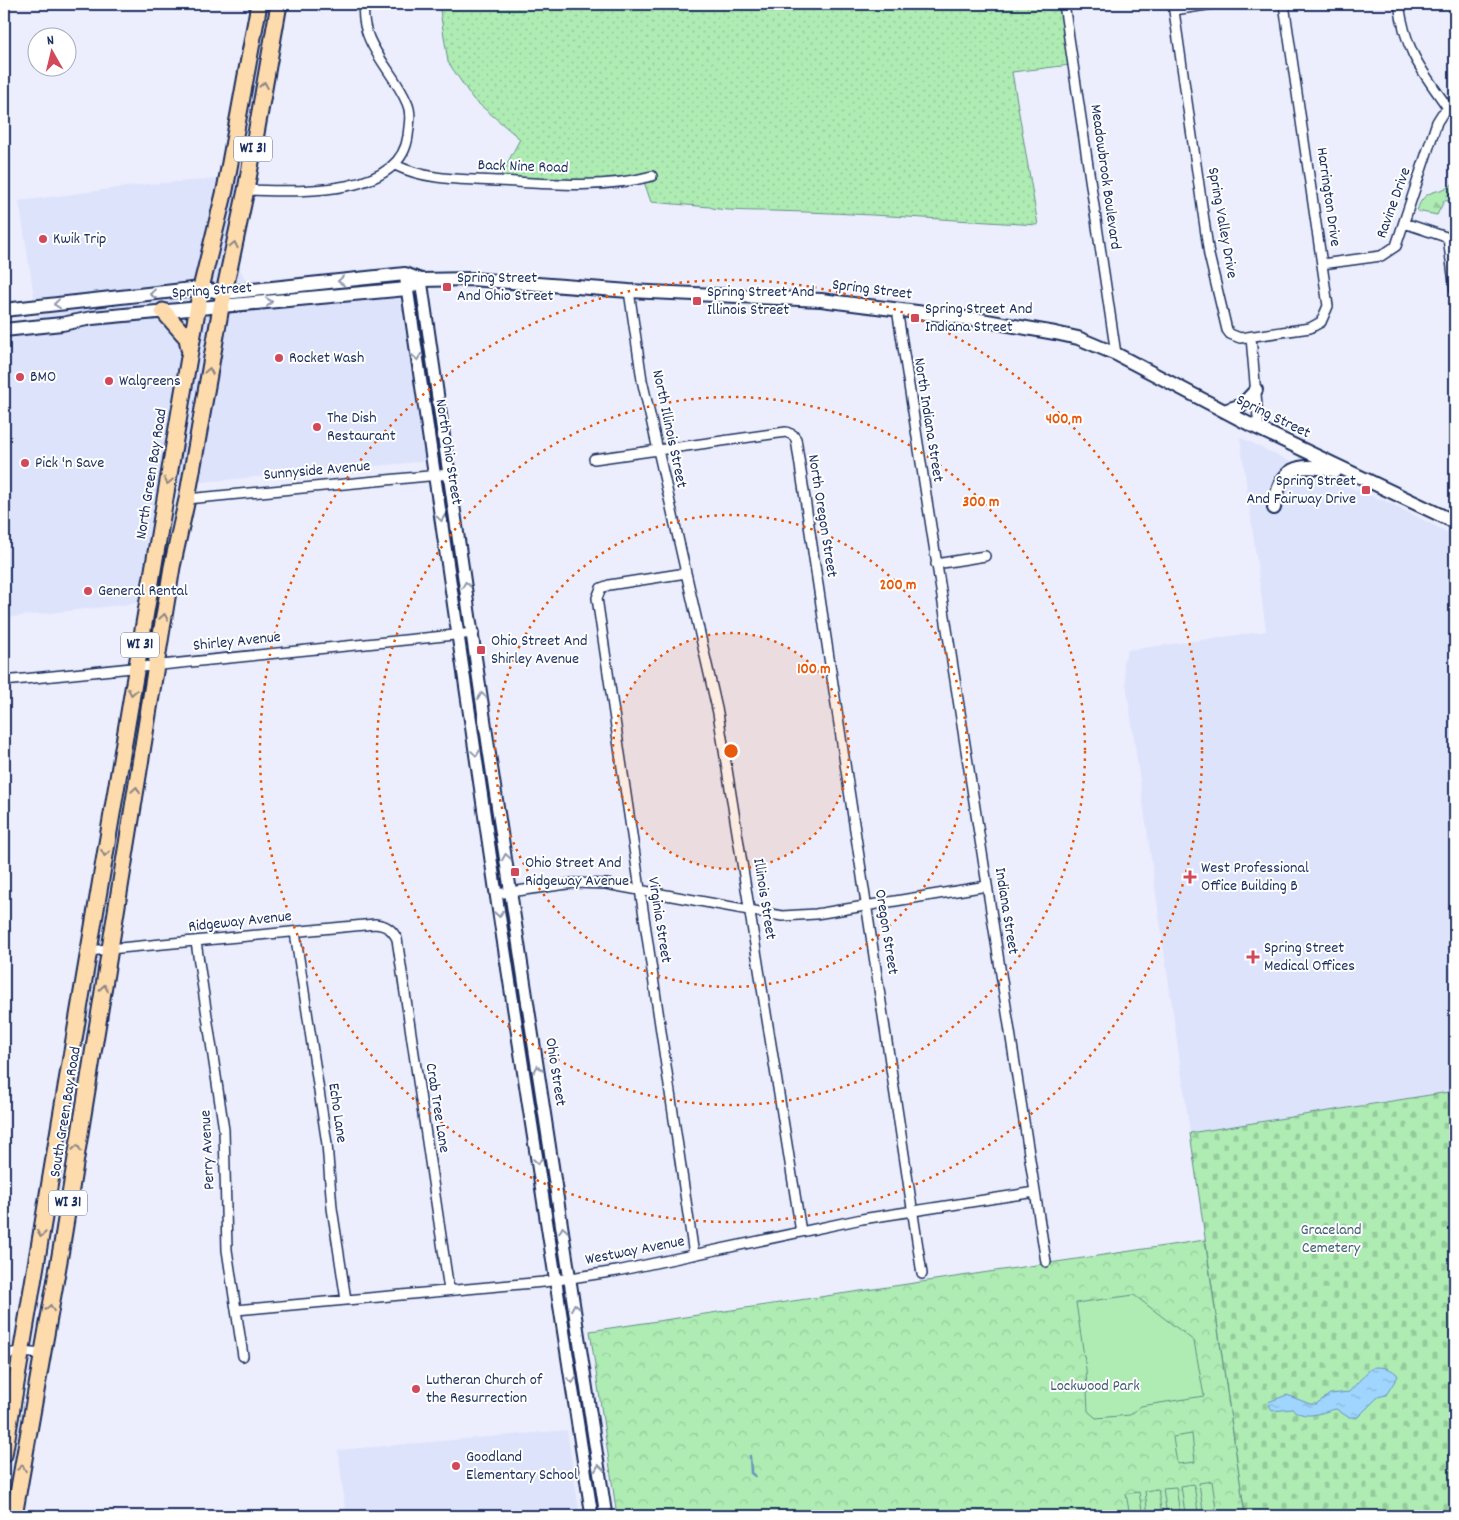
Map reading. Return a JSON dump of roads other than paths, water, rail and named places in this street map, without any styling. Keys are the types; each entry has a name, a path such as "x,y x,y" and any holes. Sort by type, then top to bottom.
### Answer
{"main road":[{"name":"North Green Bay Road","path":"98,893 201,288 224,190 258,4"},
{"name":"WI 31","path":"157,665 172,567 187,499 222,300 246,190 279,4"},
{"name":"Spring Street","path":"4,330 199,308 222,300 405,274 422,280 471,279 629,291 821,300 981,320 1078,338 1116,354 1259,429 1455,522"},
{"name":"Spring Street","path":"4,310 201,288 222,300 407,289 422,280"},
{"path":"163,311 187,338 189,357"},
{"path":"1224,411 1242,405 1256,390"},
{"path":"177,435 182,488 187,499"},
{"path":"1274,508 1281,480 1291,469 1310,467 1357,477"},
{"path":"164,504 169,520 172,567"},
{"name":"South Green Bay Road","path":"14,1516 157,665"},
{"name":"South Green Bay Road","path":"4,1455 98,893"}],"street":[{"path":"246,190 311,192 338,189 366,181 395,165 407,143 410,117 408,103 370,42 363,14 364,4"},
{"name":"Meadowbrook Boulevard","path":"1064,4 1116,354"},
{"path":"1173,7 1213,4"},
{"name":"Harrington Drive","path":"1251,337 1310,328 1321,322 1328,306 1284,4"},
{"path":"1399,4 1404,35 1411,52 1452,105"},
{"name":"Spring Valley Drive","path":"1173,7 1212,266 1220,292 1227,330 1235,337 1251,337"},
{"name":"Ravine Drive","path":"1322,264 1388,254 1396,246 1438,122 1452,105"},
{"name":"Back Nine Road","path":"395,165 411,172 437,178 547,184 608,182 652,176"},
{"path":"1404,223 1451,239 1455,290"},
{"name":"North Ohio Street","path":"405,274 459,635"},
{"name":"North Ohio Street","path":"422,280 449,474 474,633"},
{"name":"North Illinois Street","path":"629,291 642,380 686,573"},
{"name":"North Indiana Street","path":"897,309 936,564"},
{"path":"414,334 429,333"},
{"path":"1251,337 1259,429"},
{"path":"421,382 435,377"},
{"name":"North Oregon Street","path":"658,450 786,432 793,435 796,442 819,594"},
{"path":"594,459 658,450"},
{"name":"Sunnyside Avenue","path":"187,499 449,474"},
{"path":"936,564 985,556"},
{"name":"Indiana Street","path":"936,564 1046,1262"},
{"name":"Virginia Street","path":"686,573 609,585 600,590 597,598 694,1255"},
{"name":"Illinois Street","path":"686,573 718,713 801,1232"},
{"name":"Oregon Street","path":"819,594 922,1274"},
{"name":"Shirley Avenue","path":"4,681 474,633"},
{"name":"Ohio Street","path":"474,633 486,729 606,1516"},
{"name":"Ohio Street","path":"459,635 496,894 592,1516"},
{"path":"473,731 486,729"},
{"path":"485,813 499,811"},
{"path":"496,894 590,883 640,890 772,916 799,916 987,886"},
{"name":"Ridgeway Avenue","path":"88,951 375,924 387,926 393,931"},
{"name":"Crab Tree Lane","path":"393,931 397,939 449,1290"},
{"name":"Echo Lane","path":"295,932 327,1144 332,1208 346,1300"},
{"name":"Perry Avenue","path":"196,942 224,1130 227,1250 243,1356"},
{"path":"516,1023 531,1022"},
{"path":"534,1139 549,1137"},
{"name":"Westway Avenue","path":"236,1310 570,1278 617,1271 801,1232 1035,1192"},
{"path":"4,1354 22,1352 42,1354"}],"water":[{"path":"1375,1367 1391,1370 1398,1376 1386,1395 1378,1397 1358,1417 1348,1417 1336,1409 1309,1415 1298,1413 1292,1409 1272,1411 1268,1402 1287,1395 1310,1404 1316,1404 1330,1394 1349,1392 1369,1370"}],"waterway":[{"path":"750,1456 751,1473 755,1476"}],"place":[{"name":"Kwik Trip","path":"43,239"},
{"name":"Spring Street And Ohio Street","path":"447,287"},
{"name":"Spring Street And Illinois Street","path":"697,301"},
{"name":"Spring Street And Indiana Street","path":"915,318"},
{"name":"Rocket Wash","path":"279,358"},
{"name":"BMO","path":"20,377"},
{"name":"Walgreens","path":"109,381"},
{"name":"The Dish Restaurant","path":"317,427"},
{"name":"Pick 'n Save","path":"25,463"},
{"name":"Spring Street And Fairway Drive","path":"1366,490"},
{"name":"General Rental","path":"88,591"},
{"name":"Ohio Street And Shirley Avenue","path":"481,650"},
{"name":"Ohio Street And Ridgeway Avenue","path":"515,872"},
{"name":"West Professional Office Building B","path":"1190,877"},
{"name":"Spring Street Medical Offices","path":"1253,957"},
{"name":"Lutheran Church of the Resurrection","path":"416,1389"},
{"name":"Goodland Elementary School","path":"456,1466"}],"park label":[{"name":"Graceland Cemetery","path":"1331,1239"},
{"name":"Lockwood Park","path":"1095,1386"}]}
